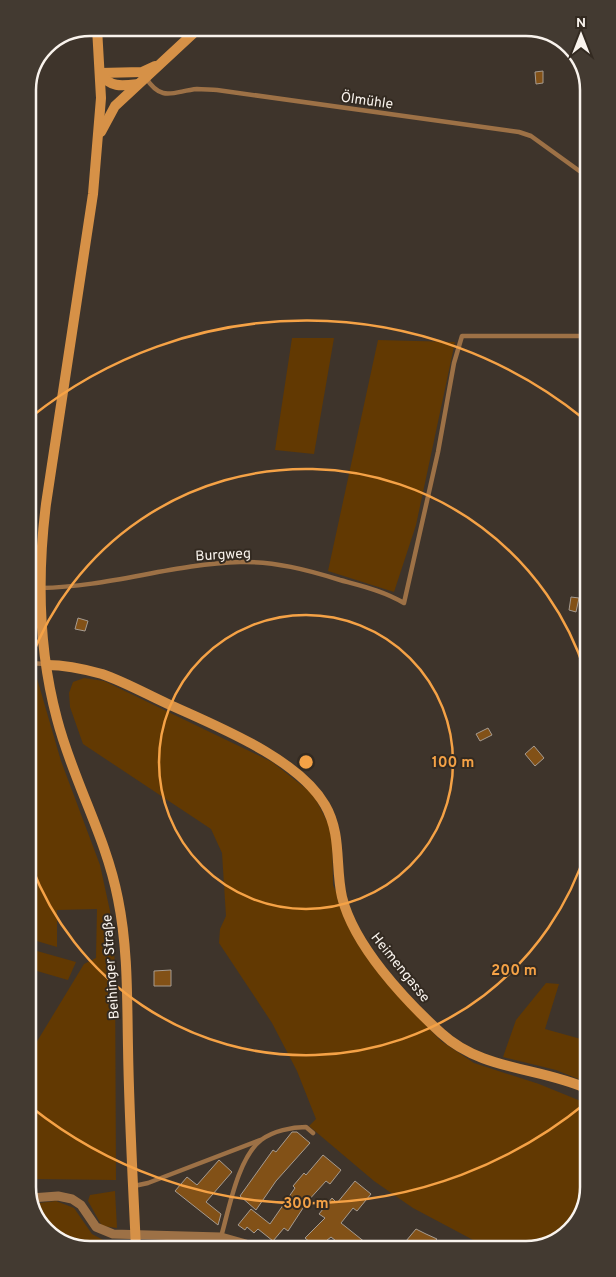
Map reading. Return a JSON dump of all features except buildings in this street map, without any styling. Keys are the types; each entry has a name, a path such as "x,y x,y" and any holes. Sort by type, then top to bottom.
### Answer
{"main road":[{"name":"Beihinger Straße","path":"98,36 100,73 99,138 93,194 46,504 40,556 39,588 47,664 57,720 84,797 103,841 118,900 126,951 136,1241"},
{"path":"99,138 115,106 142,78 164,61 191,36"},
{"path":"100,73 106,82 118,86 142,78"},
{"name":"Heimengasse","path":"47,664 68,666 116,680 234,735 276,759 300,777 325,804 334,825 339,880 350,919 372,957 416,1007 442,1034 472,1054 516,1069 557,1077 580,1086"}],"street":[{"path":"37,1198 58,1196 72,1198 81,1205 92,1222 104,1232 136,1236 221,1237 235,1241"}],"lane":[{"name":"Ölmühle","path":"142,78 160,93 170,95 198,89 217,90 519,132 530,136 580,171"},
{"name":"Burgweg","path":"39,588 95,584 199,566 241,562 299,568 382,592 404,604 438,452 454,363 462,336 580,336"},
{"path":"36,663 47,664"},
{"path":"133,1186 148,1184 295,1127 306,1126 313,1133"},
{"path":"221,1237 236,1185 250,1153 262,1140"}],"shaded area":[{"path":"292,338 334,338 314,454 275,450"},
{"path":"378,340 455,342 416,525 394,592 328,571"},
{"path":"36,675 61,761 100,865 110,911 115,963 116,1180 36,1179 36,1043 84,964 96,958 97,909 57,910 57,947 36,941"},
{"path":"84,678 104,681 272,762 313,794 332,831 333,885 360,943 416,1015 441,1041 474,1063 539,1084 580,1101 580,1186 578,1200 571,1217 556,1232 536,1240 475,1241 413,1208 374,1181 309,1126 316,1119 297,1071 272,1023 219,943 220,929 226,916 222,853 211,829 83,744 70,707 69,693 73,682"},
{"path":"36,951 76,962 68,980 36,971"},
{"path":"546,983 559,984 545,1029 580,1039 580,1080 556,1070 503,1057 516,1020"},
{"path":"115,1191 117,1228 102,1226 88,1201 90,1195"},
{"path":"56,1201 74,1208 92,1234 105,1241 80,1240 60,1232 47,1219 39,1203"}]}
